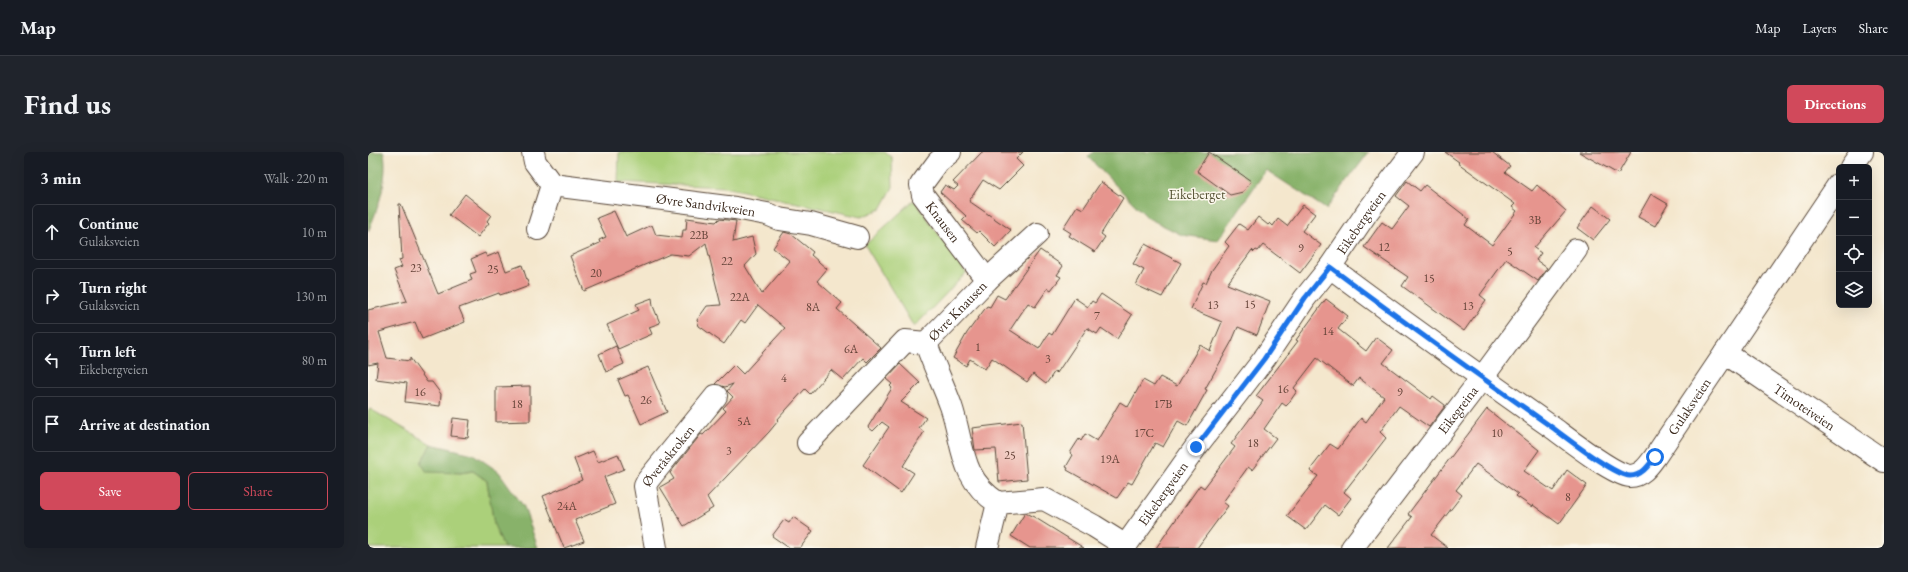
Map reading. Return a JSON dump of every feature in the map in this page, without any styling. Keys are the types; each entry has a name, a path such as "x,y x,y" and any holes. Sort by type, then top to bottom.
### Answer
{"street":[{"path":"533,152 536,162 552,185 538,229"},
{"name":"Eikebergveien","path":"998,503 1044,499 1125,547 1191,454 1264,359 1305,298 1330,267 1368,211 1413,152"},
{"path":"1853,164 1862,152"},
{"name":"Knausen","path":"938,155 921,185 923,194 987,280"},
{"name":"Øvre Sandvikveien","path":"552,185 735,208 768,214 779,219 811,224 857,237"},
{"name":"Gulaksveien","path":"1330,267 1482,378 1601,462 1629,476 1637,475 1645,470 1836,188"},
{"name":"Øvre Knausen","path":"808,442 905,341 926,343 987,280 1037,234"},
{"name":"Eikegreina","path":"1352,548 1482,378 1576,250"},
{"path":"926,343 951,406 963,457 968,469 989,497 998,503 988,548"},
{"name":"Timoteiveien","path":"1725,353 1884,461"},
{"name":"Øveråskroken","path":"656,548 645,486 680,439 716,396"}],"green space":[{"path":"368,152 384,152 385,173 382,193 368,232"},
{"path":"619,152 885,152 892,158 893,187 881,209 861,217 725,187 618,182"},
{"name":"Eikeberget","path":"1093,152 1369,152 1326,209 1266,170 1218,240 1182,235 1148,218 1088,157"},
{"path":"914,200 966,273 914,327 865,245"},
{"path":"370,409 431,444 421,463 460,473 473,471 487,481 494,523 505,548 368,548 368,412"},
{"path":"431,444 473,454 499,472 524,507 538,548 504,548 494,525 487,481 473,471 460,473 427,472 421,463"}],"building":[{"path":"982,152 1023,152 1016,159 1023,166 999,190 983,180 969,201 1011,230 995,247 979,231 977,233 962,220 966,216 940,192 945,185 954,190 958,186 953,182"},
{"path":"1209,152 1251,181 1243,192 1230,195 1197,171"},
{"path":"1445,152 1492,152 1510,166 1505,172 1532,191 1537,185 1566,211 1534,248 1541,253 1536,260 1547,268 1538,281 1506,259 1480,295 1486,300 1464,331 1402,286 1408,277 1364,247 1382,222 1392,229 1409,206 1396,196 1407,181 1420,191 1425,185 1469,219 1465,225 1492,245 1517,211 1512,207 1515,204"},
{"path":"1579,152 1631,152 1618,174"},
{"path":"1101,182 1123,198 1101,234 1105,237 1095,252 1069,236 1071,233 1063,228 1077,206 1083,209"},
{"path":"465,194 491,215 487,221 489,223 478,237 449,215"},
{"path":"1651,194 1668,204 1655,226 1638,217"},
{"path":"399,204 401,204 438,294 472,280 470,274 476,272 471,259 485,253 487,257 499,252 506,271 522,265 529,286 513,292 500,295 499,293 459,308 465,322 422,339 415,322 379,332 387,358 410,361 410,358 427,382 432,382 441,394 440,406 405,402 407,383 376,379 378,363 368,365 368,310 407,301 394,270 402,267 399,260 402,259"},
{"path":"1303,205 1315,214 1302,231 1321,245 1300,273 1263,245 1258,251 1256,250 1254,252 1252,250 1227,284 1270,301 1257,335 1238,327 1232,341 1205,389 1207,390 1187,426 1178,421 1163,447 1155,443 1132,484 1128,482 1117,498 1067,470 1068,468 1066,467 1073,455 1070,453 1079,439 1081,441 1085,434 1097,441 1120,402 1128,407 1143,380 1154,386 1160,377 1177,386 1200,345 1210,351 1222,322 1191,309 1203,282 1206,283 1212,270 1229,246 1225,242 1239,224 1248,230 1258,217 1268,225 1270,223 1273,226 1278,219 1287,226"},
{"path":"1593,206 1610,219 1593,240 1577,228"},
{"path":"614,211 626,237 652,225 656,235 682,238 683,230 686,230 687,218 716,222 719,219 736,221 733,242 752,237 756,254 745,266 762,294 790,261 773,248 784,232 791,234 813,252 811,255 827,269 817,281 842,303 837,309 881,348 867,362 863,358 843,380 831,370 810,394 805,389 777,420 778,421 769,432 707,497 713,508 684,526 660,487 674,479 670,473 701,434 703,435 726,411 723,408 733,397 727,391 733,384 725,387 715,384 734,365 743,374 785,328 758,305 745,323 741,320 724,344 699,326 697,320 707,306 721,305 706,243 689,256 670,254 584,291 570,256 600,243 599,240 606,237 597,218"},
{"path":"1145,244 1181,263 1162,297 1136,285 1144,270 1133,264"},
{"path":"1040,250 1063,266 1057,275 1061,277 1051,290 1048,288 1035,307 1028,303 1010,330 1039,349 1049,333 1052,335 1075,298 1088,307 1092,301 1095,303 1101,294 1132,315 1117,339 1101,328 1097,334 1087,328 1057,373 1055,371 1046,384 1033,374 1027,382 992,358 985,369 970,359 966,366 953,358 967,333 987,306 990,307 997,295 1005,299"},
{"path":"652,298 653,306 660,323 649,327 652,334 618,349 607,325 639,310 636,304"},
{"path":"1326,299 1348,316 1338,329 1366,351 1376,337 1393,350 1383,363 1431,399 1433,396 1445,406 1429,427 1399,406 1380,432 1386,438 1344,492 1351,498 1338,515 1325,505 1306,530 1287,516 1318,476 1310,471 1330,444 1338,449 1361,418 1366,422 1384,397 1359,378 1353,386 1317,358 1294,388 1297,391 1288,404 1286,406 1282,403 1264,429 1276,438 1252,470 1248,467 1223,502 1228,506 1197,548 1156,548 1200,485 1204,488 1235,447 1231,444 1263,401 1256,396 1298,341 1296,340"},
{"path":"616,346 624,364 606,372 599,354"},
{"path":"900,364 920,383 901,402 926,418 919,428 924,432 903,466 914,473 901,493 863,465 889,427 882,422 873,431 868,427 892,388 890,386 892,384 886,379"},
{"path":"648,367 667,412 641,424 628,395 625,396 618,380"},
{"path":"530,386 530,421 496,422 496,387"},
{"path":"1487,409 1539,450 1524,471 1553,491 1567,470 1587,485 1559,524 1533,505 1532,507 1516,496 1518,494 1476,464 1456,490 1462,495 1431,535 1448,548 1388,548 1412,517 1408,514"},
{"path":"453,418 470,420 468,438 451,436"},
{"path":"1022,422 1027,479 999,482 996,449 975,450 972,428"},
{"path":"593,451 598,462 618,454 624,469 604,477 615,504 575,520 584,541 564,548 543,496 582,480 574,459"},
{"path":"1025,513 1084,548 1030,548 1011,536"},
{"path":"793,517 813,531 800,548 789,548 772,536 784,520 789,523"}],"route":[{"path":"1196,447 1264,359 1305,298 1330,267 1405,323 1601,462 1622,474 1629,476 1637,475 1645,470 1655,457"}]}
